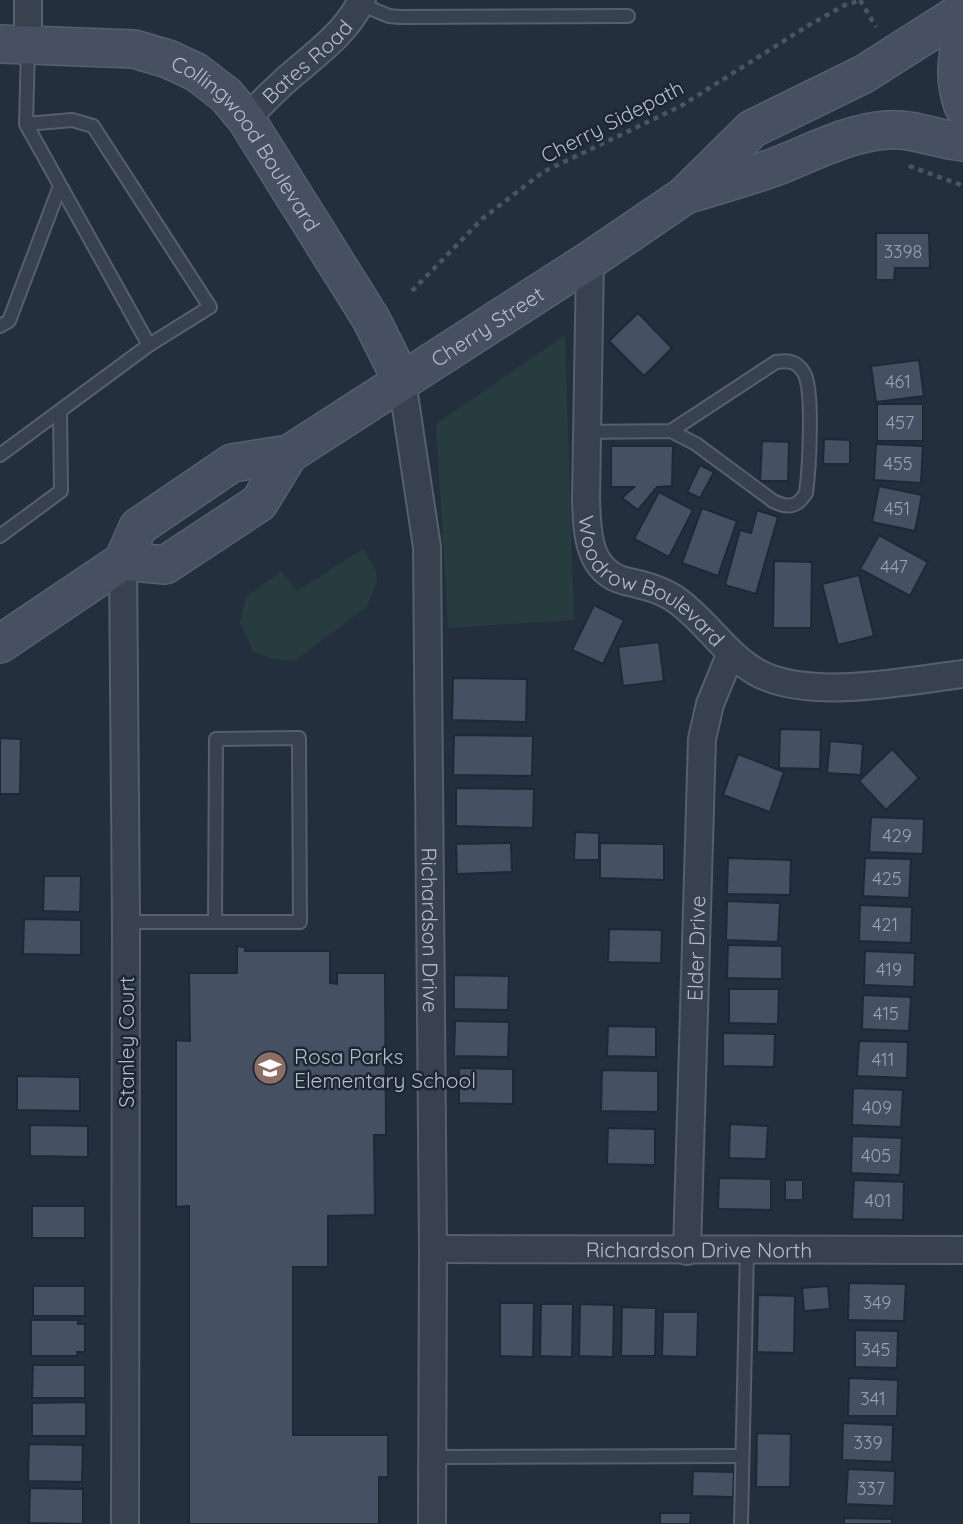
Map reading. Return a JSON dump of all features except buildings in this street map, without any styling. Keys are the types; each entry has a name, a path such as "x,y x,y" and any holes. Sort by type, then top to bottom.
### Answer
{"main road":[{"name":"Cherry Street","path":"289,454 259,503 165,565 123,561 138,527 232,463 289,454 590,260 684,196 752,129 864,74 963,11"},
{"path":"963,34 957,55 956,79 963,106"},
{"name":"Collingwood Boulevard","path":"14,44 134,50 168,59 196,72 226,95 246,119 371,319 402,381"},
{"name":"Cherry Street","path":"684,196 777,166 862,134 884,130 911,130 963,142"},
{"path":"0,644 123,561"}],"street":[{"path":"14,44 28,0"},
{"name":"Bates Road","path":"246,119 284,82 340,35 361,2"},
{"name":"Woodrow Boulevard","path":"590,260 587,524 595,560 606,573 659,591 676,600 731,653 759,674 790,684 818,687 876,686 963,674"},
{"name":"Richardson Drive","path":"402,381 427,547 433,1249 432,1524"},
{"name":"Stanley Court","path":"123,561 126,922 125,1524"},
{"name":"Elder Drive","path":"687,1251 702,739 710,704 731,653"},
{"name":"Richardson Drive North","path":"433,1249 963,1250"}],"lane":[{"path":"361,2 389,16 400,17 628,16"},
{"path":"14,44 26,124 149,345"},
{"path":"0,455 149,345 210,307 93,126 72,120 26,124"},
{"path":"0,326 9,321 61,186"},
{"path":"586,432 671,431 696,444 773,501 793,506 801,502 806,493 808,381 803,370 795,363 787,360 776,362 671,431"},
{"path":"0,536 61,491 60,411"},
{"path":"126,922 215,922 300,922 299,738 216,739 215,922"},
{"path":"741,1524 747,1251"},
{"path":"434,1457 742,1456"}],"path":[{"name":"Cherry Sidepath","path":"412,291 482,219 543,172 681,106 809,25 845,5 861,0"},
{"path":"861,0 879,33"},
{"path":"909,167 961,185 963,189"}],"green space":[{"path":"565,335 574,620 448,628 436,424"},
{"path":"363,549 376,570 377,581 367,607 294,661 272,659 253,651 240,622 246,597 281,571 297,591"}],"place":[{"name":"Rosa Parks Elementary School","path":"270,1068"}]}
